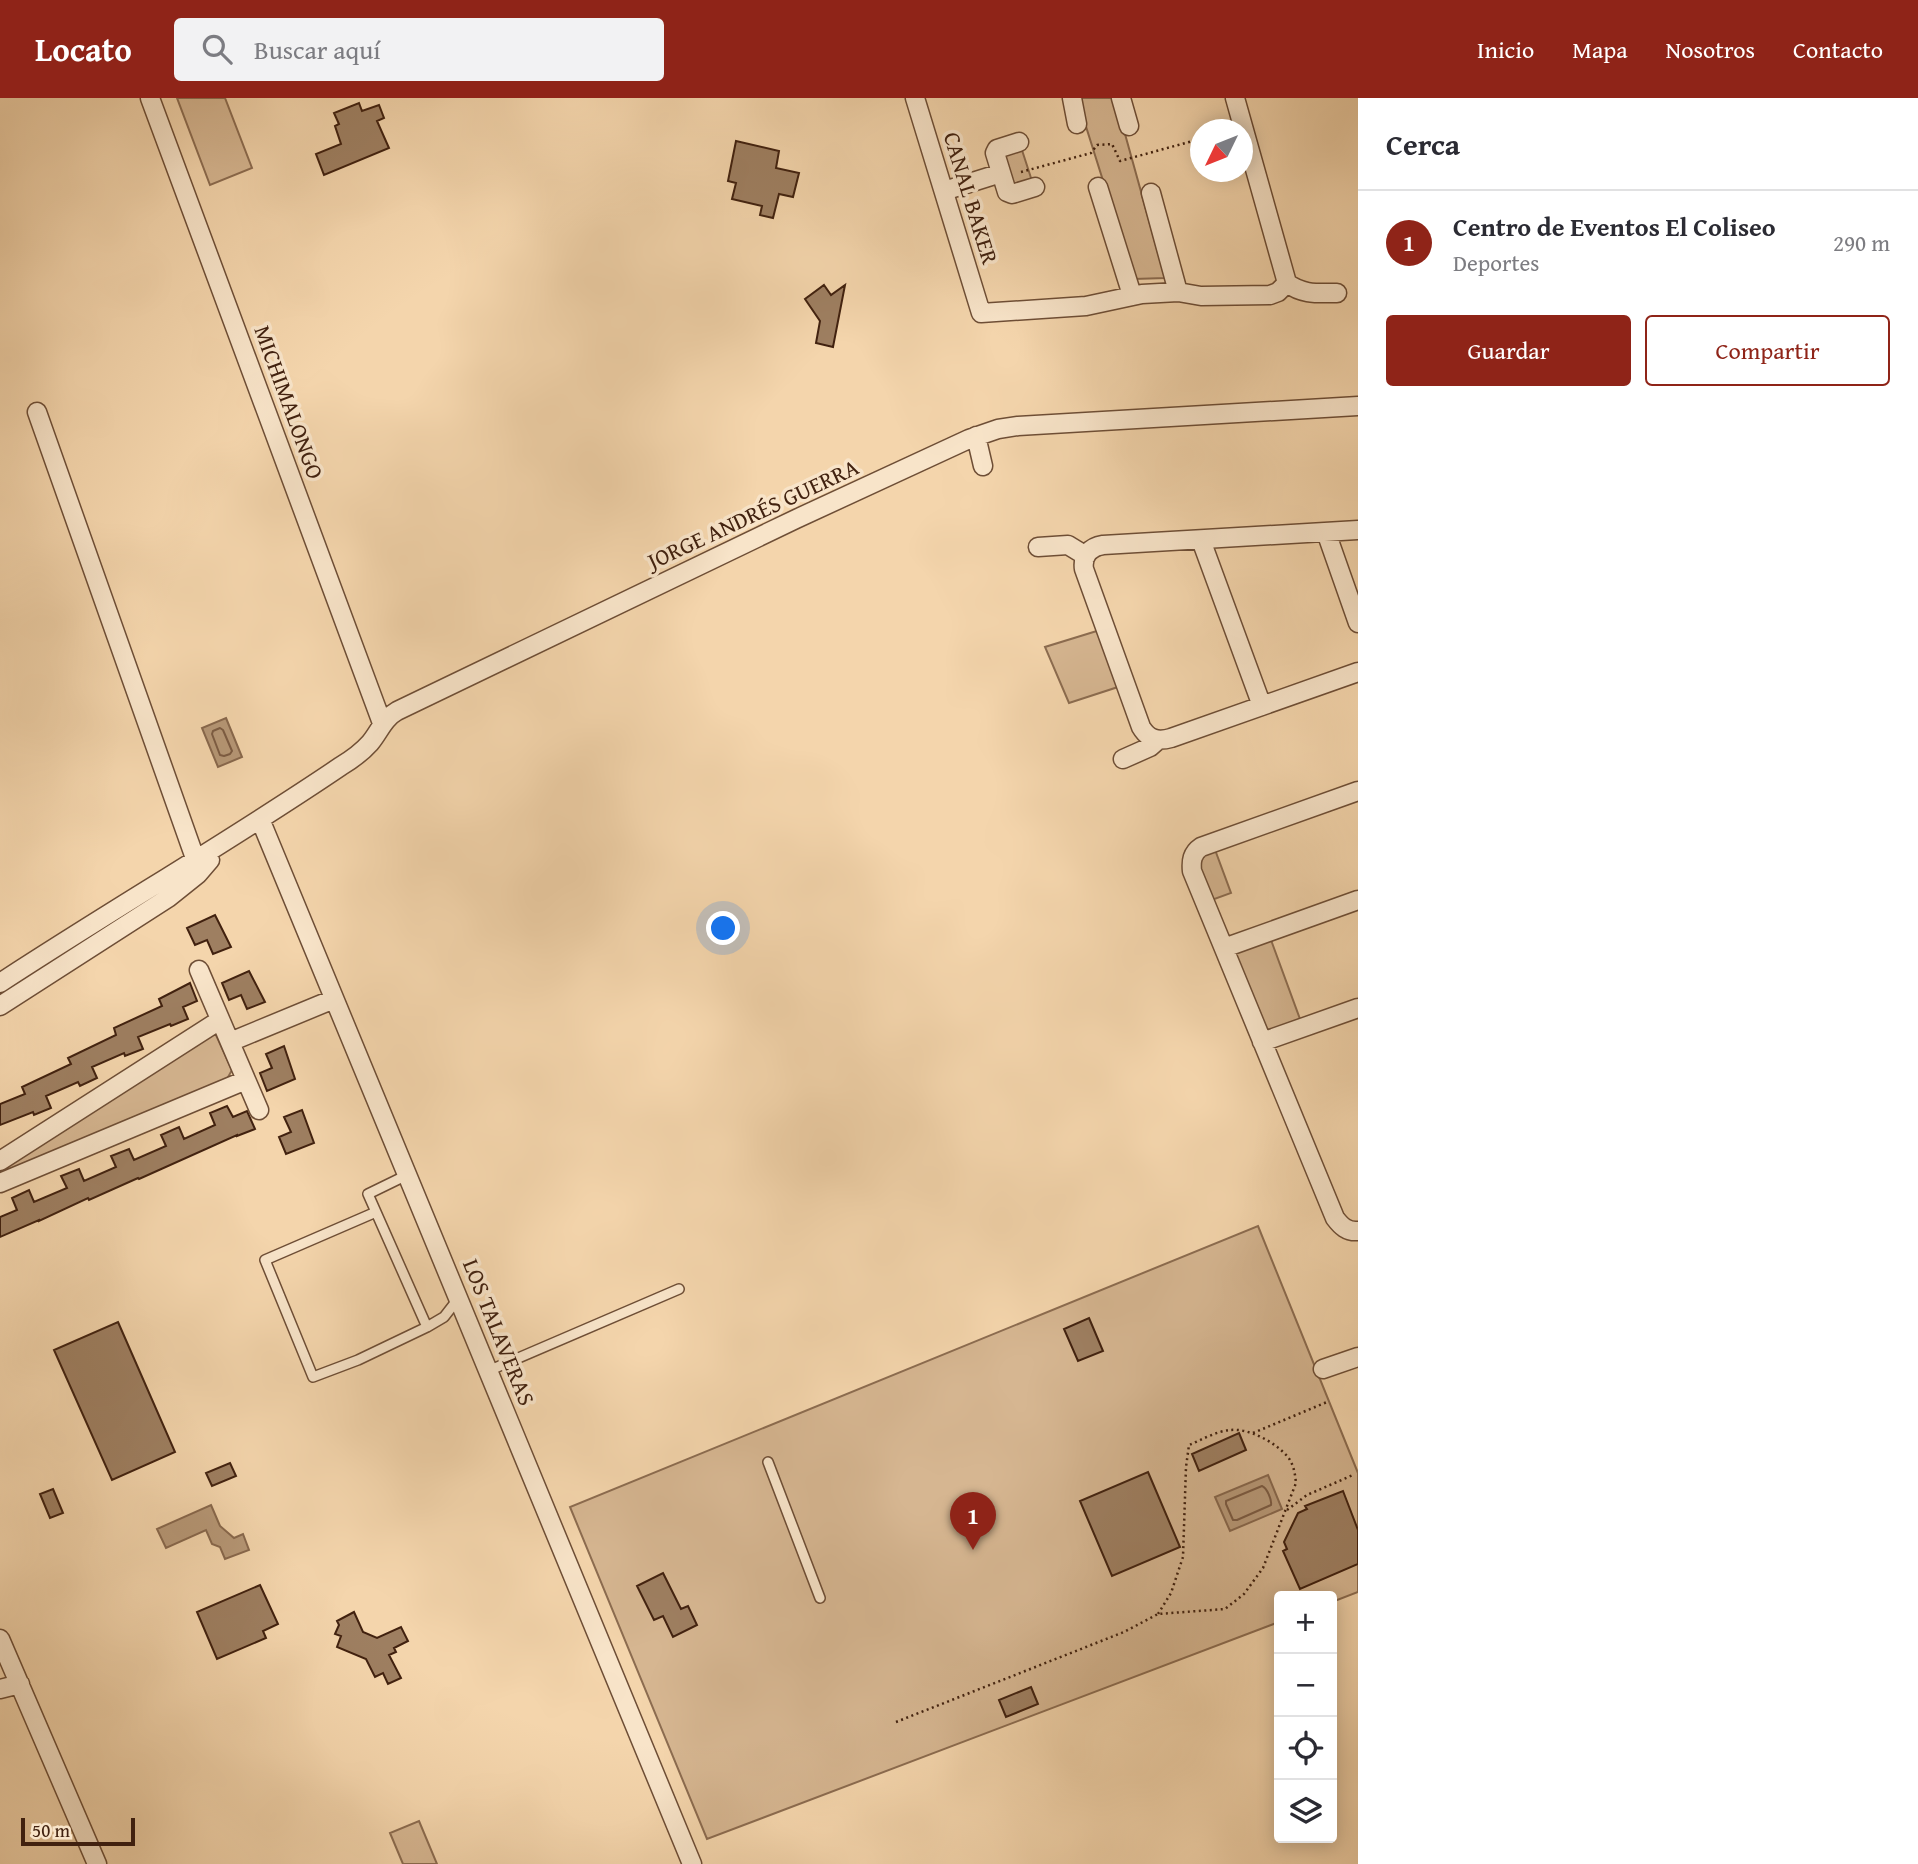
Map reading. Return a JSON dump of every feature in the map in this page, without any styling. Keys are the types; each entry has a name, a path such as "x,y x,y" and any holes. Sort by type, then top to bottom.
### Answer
{"street":[{"name":"MICHIMALONGO","path":"150,98 382,723"},
{"name":"CANAL BAKER","path":"915,98 981,313 1086,306 1132,295"},
{"path":"1072,98 1077,124"},
{"path":"1121,98 1129,126"},
{"path":"1235,98 1287,283 1307,293 1337,293"},
{"path":"1019,142 997,149 995,153 1007,192 1012,194 1035,187"},
{"path":"944,191 1001,173"},
{"path":"1098,187 1132,295 1178,292 1201,296 1270,295 1278,292 1287,283"},
{"path":"1151,193 1178,292"},
{"name":"JORGE ANDRÉS GUERRA","path":"0,984 196,861 358,754 368,745 388,716 796,519 976,436 1018,426 1358,405"},
{"path":"37,412 196,861"},
{"path":"976,436 984,466"},
{"path":"1358,530 1103,545 1094,547 1083,562 1141,727 1148,736 1157,740 1171,738 1358,672"},
{"path":"1326,532 1358,623"},
{"path":"1201,540 1262,706"},
{"path":"1038,547 1068,545 1086,556"},
{"path":"1123,759 1150,747 1157,740"},
{"path":"1358,791 1201,847 1195,852 1191,862 1335,1218 1343,1227 1358,1231"},
{"name":"LOS TALAVERAS","path":"260,819 692,1864"},
{"name":"JORGE ANDRÉS GUERRA","path":"0,1006 168,898 198,874 230,839"},
{"path":"1224,948 1358,900"},
{"path":"198,970 259,1110"},
{"path":"230,1042 334,999"},
{"path":"1262,1042 1358,1008"},
{"path":"0,1161 220,1020"},
{"path":"0,1183 246,1080"},
{"path":"1324,1369 1358,1357"},
{"path":"0,1639 97,1864"},
{"path":"0,1689 20,1684"}],"lane":[{"path":"407,1175 368,1194 427,1327"},
{"path":"376,1212 265,1260 313,1377 358,1360 427,1327 444,1317 458,1299"},
{"path":"488,1370 679,1289"},
{"path":"768,1462 820,1598"}],"path":[{"path":"1021,172 1091,153 1097,145 1112,144 1120,162 1190,142"},
{"path":"1253,1433 1327,1402"},
{"path":"895,1722 1124,1632 1158,1614 1225,1609 1244,1594 1263,1568 1296,1483 1294,1469 1288,1458 1253,1433 1228,1430 1189,1445 1183,1557 1171,1593 1158,1614"},
{"path":"1285,1512 1307,1495 1353,1475"}],"shaded area":[{"path":"177,98 225,98 252,168 210,185"},
{"path":"1077,98 1115,98 1165,278 1134,279"},
{"path":"1021,147 1032,181 1008,188 998,155"},
{"path":"1100,630 1121,686 1069,703 1045,647"},
{"path":"1214,847 1231,893 1209,901 1198,861"},
{"path":"1271,940 1300,1019 1262,1033 1233,954"},
{"path":"206,1034 216,1035 232,1070 227,1079 0,1177 0,1166"},
{"path":"1258,1226 1358,1473 1358,1592 1337,1600 1337,1591 1274,1591 1274,1624 707,1839 570,1507"},
{"path":"419,1821 437,1864 403,1864 390,1833"}],"water":[{"path":"226,718 242,757 218,767 202,728"},
{"path":"1268,1475 1282,1509 1230,1531 1215,1497"},
{"path":"211,1505 220,1526 234,1538 243,1534 249,1550 225,1559 220,1547 212,1544 206,1530 166,1548 157,1529"}],"building":[{"path":"359,103 362,111 379,105 384,118 377,121 389,148 324,175 316,154 341,144 335,126 339,124 334,113"},
{"path":"736,141 779,151 776,168 799,173 793,197 779,194 773,218 760,215 762,206 732,199 736,183 728,181"},
{"path":"824,285 831,295 845,285 833,347 816,343 820,321 805,299"},
{"path":"215,915 231,947 213,954 207,940 195,945 187,928"},
{"path":"249,971 265,1002 247,1009 241,995 229,1000 222,983"},
{"path":"190,983 197,1001 183,1007 188,1019 138,1037 143,1049 125,1056 124,1053 92,1067 97,1078 80,1086 78,1082 46,1096 51,1108 0,1125 0,1104 25,1094 22,1087 71,1064 68,1058 116,1035 114,1028 162,1006 159,999"},
{"path":"284,1046 295,1079 267,1091 260,1073 272,1068 266,1054"},
{"path":"227,1106 233,1117 247,1111 255,1129 0,1237 0,1217 17,1210 12,1198 29,1190 34,1202 67,1188 61,1176 79,1169 84,1181 116,1167 111,1156 129,1149 134,1160 166,1146 161,1135 179,1127 184,1139 215,1125 210,1113"},
{"path":"302,1110 314,1143 286,1154 279,1137 291,1132 284,1117"},
{"path":"1089,1318 1103,1351 1078,1361 1064,1329"},
{"path":"118,1322 175,1452 112,1480 54,1350"},
{"path":"1239,1433 1246,1450 1199,1471 1192,1454"},
{"path":"230,1463 236,1476 212,1486 206,1473"},
{"path":"1148,1472 1180,1547 1112,1576 1080,1501"},
{"path":"53,1489 63,1513 50,1518 40,1494"},
{"path":"1343,1491 1358,1530 1358,1564 1300,1589 1283,1551 1287,1549 1284,1542 1298,1513 1307,1509 1305,1506"},
{"path":"663,1573 681,1609 688,1606 697,1625 673,1637 663,1616 654,1620 637,1586"},
{"path":"260,1585 278,1624 263,1631 266,1638 217,1659 197,1612"},
{"path":"354,1612 363,1632 377,1638 401,1627 408,1641 394,1648 396,1652 389,1655 401,1678 388,1684 383,1673 375,1677 366,1659 337,1647 341,1636 335,1634 339,1625 337,1621"},
{"path":"1031,1687 1038,1704 1006,1717 999,1700"}],"place":[{"name":"Centro de Eventos El Coliseo","path":"973,1550"}]}
